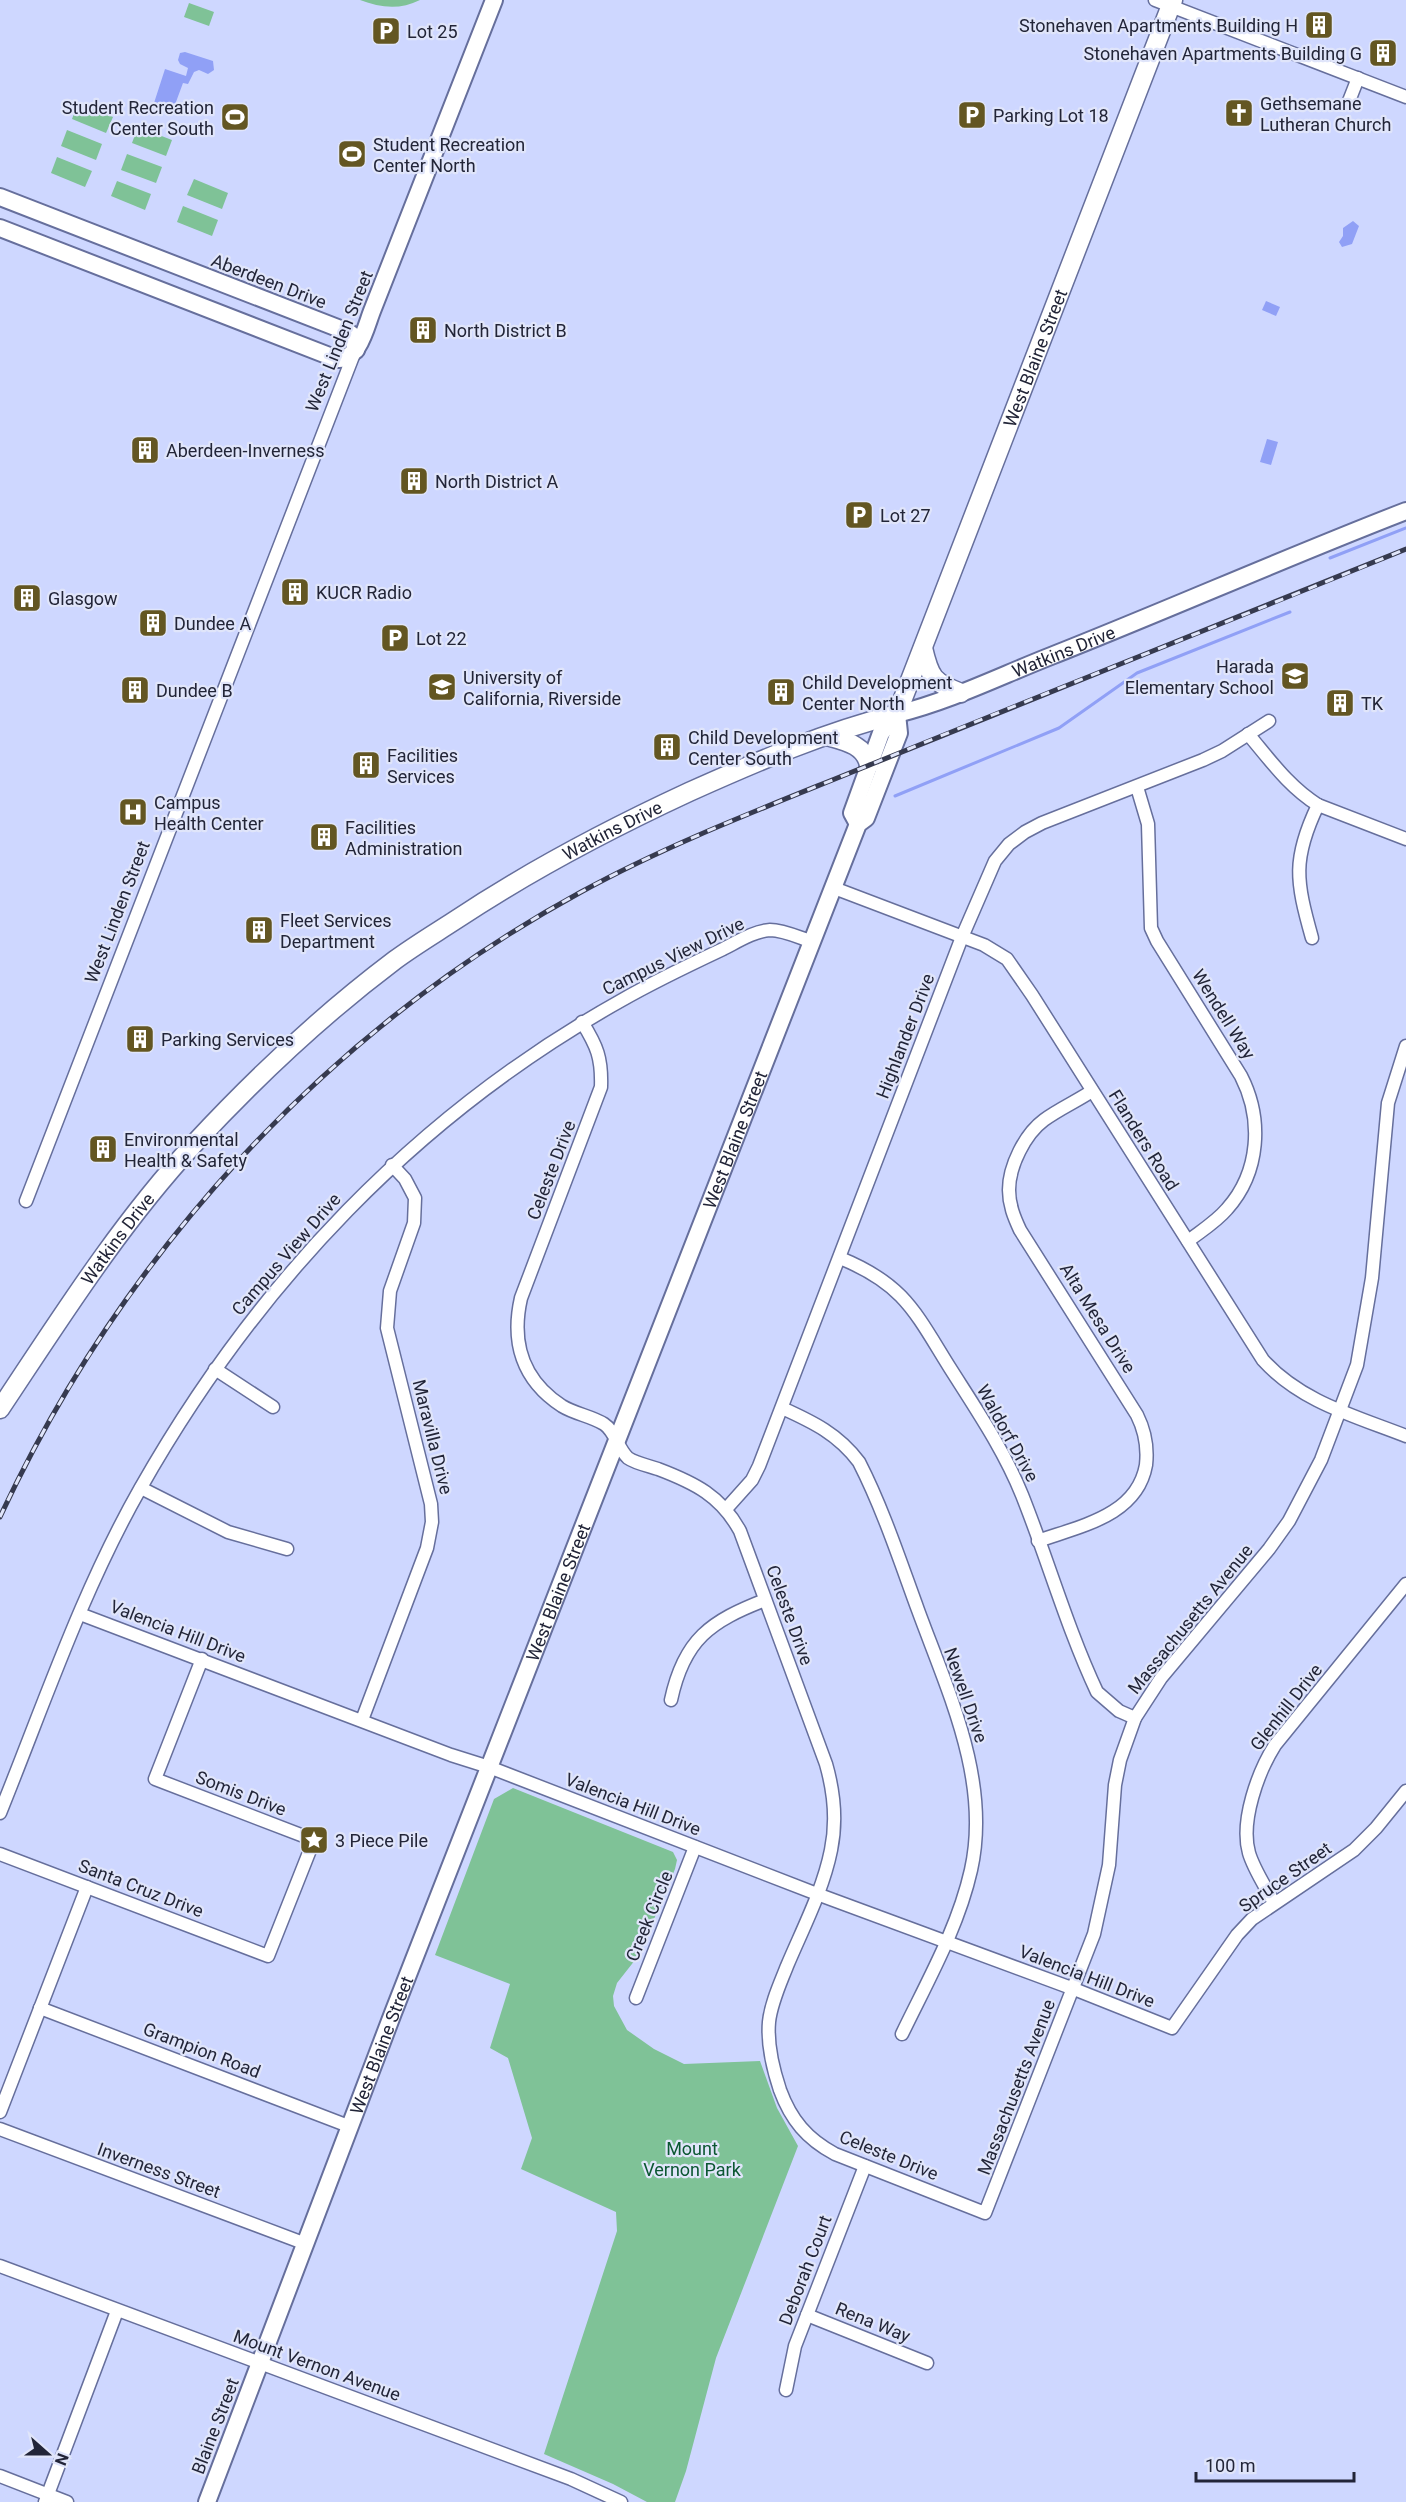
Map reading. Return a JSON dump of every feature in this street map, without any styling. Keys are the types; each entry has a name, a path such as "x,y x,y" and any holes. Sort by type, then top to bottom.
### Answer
{"main road":[{"name":"West Blaine Street","path":"897,714 1166,2"},
{"path":"923,648 932,677 938,684 961,693"},
{"name":"Watkins Drive","path":"0,1409 111,1247 192,1147 273,1062 407,952 555,858 639,815 723,777 827,736 897,714"},
{"path":"827,736 858,747 867,756 869,765"}],"street":[{"name":"West Linden Street","path":"26,1201 494,0"},
{"path":"1166,2 1406,97"},
{"path":"1349,101 1358,78"},
{"name":"Aberdeen Drive","path":"0,197 348,332 352,335 356,350"},
{"path":"0,228 337,359 349,357 356,350"},
{"name":"Watkins Drive","path":"897,714 961,693 1406,511"},
{"name":"West Blaine Street","path":"858,824 852,813 869,765 881,733 897,714"},
{"name":"West Blaine Street","path":"260,2363 489,1767 858,824 866,818 899,733 897,714"},
{"name":"Highlander Drive","path":"726,1509 756,1473 962,937 995,861 1009,844 1042,823 1137,787 1222,751 1269,721"},
{"path":"1248,734 1283,776 1305,797 1318,805 1406,839"},
{"name":"Wendell Way","path":"1137,787 1149,831 1151,928 1156,941 1250,1092 1256,1122 1256,1140 1243,1188 1218,1218 1188,1241"},
{"path":"1312,938 1302,904 1298,863 1306,830 1318,805"},
{"name":"Flanders Road","path":"834,888 991,948 1007,959 1263,1360 1291,1387 1339,1410 1406,1436"},
{"name":"Campus View Drive","path":"0,1814 80,1614 141,1488 215,1369 279,1284 325,1233 392,1165 439,1124 532,1054 582,1022 670,974 752,935 771,930 813,942"},
{"name":"Celeste Drive","path":"582,1022 597,1047 601,1061 601,1087 521,1298 516,1320 517,1339 531,1377 544,1392 561,1405 605,1425 628,1458 691,1483 709,1493 726,1509 740,1531 831,1784 834,1831 828,1860 817,1894 772,2006 769,2023 772,2061 783,2099 793,2118 805,2134 835,2154 986,2213"},
{"name":"Massachusetts Avenue","path":"986,2213 1074,1989 1101,1908 1109,1865 1115,1785 1120,1760 1134,1718 1161,1678 1269,1549 1289,1521 1321,1460 1357,1365 1365,1330 1372,1278 1388,1103 1406,1046"},
{"name":"Alta Mesa Drive","path":"1038,1541 1107,1516 1123,1506 1136,1491 1144,1476 1147,1458 1144,1429 1137,1415 1020,1230 1010,1202 1011,1175 1018,1155 1030,1135 1042,1121 1092,1091"},
{"name":"Maravilla Drive","path":"362,1720 426,1548 432,1522 428,1488 387,1328 390,1291 414,1223 416,1210 416,1198 412,1190 392,1165"},
{"name":"Waldorf Drive","path":"840,1258 865,1268 883,1279 897,1290 914,1311 987,1426 1011,1469 1097,1692 1119,1711 1134,1718"},
{"path":"215,1369 273,1407"},
{"name":"Newell Drive","path":"782,1408 829,1431 842,1441 859,1462 904,1572 960,1726 972,1780 974,1853 965,1890 946,1941 902,2034"},
{"path":"141,1488 228,1532 287,1549"},
{"name":"Glenhill Drive","path":"1274,1903 1248,1851 1247,1829 1250,1809 1265,1761 1275,1745 1406,1584"},
{"path":"671,1700 680,1668 702,1634 731,1613 765,1600"},
{"name":"Valencia Hill Drive","path":"80,1614 451,1755 489,1767 1172,2028"},
{"name":"Somis Drive","path":"202,1659 155,1779 314,1840 268,1956"},
{"name":"Spruce Street","path":"1172,2028 1237,1935 1252,1919 1354,1850 1376,1828 1406,1791"},
{"name":"Creek Circle","path":"636,1998 695,1847"},
{"name":"Santa Cruz Drive","path":"0,1854 268,1956"},
{"path":"0,2112 87,1887"},
{"name":"Grampion Road","path":"40,2008 351,2127"},
{"name":"Inverness Street","path":"0,2130 306,2244"},
{"name":"Deborah Court","path":"786,2390 795,2346 865,2166"},
{"name":"Mount Vernon Avenue","path":"0,2266 571,2479 621,2502"},
{"path":"46,2498 117,2311"},
{"name":"Rena Way","path":"807,2315 927,2363"},
{"name":"Blaine Street","path":"207,2502 260,2363"},
{"path":"0,2476 46,2498 67,2502"}],"green space":[{"path":"360,0 420,0 398,7 390,7"},
{"path":"189,3 214,12 209,26 184,17"},
{"path":"78,103 113,117 106,133 72,119"},
{"path":"138,127 172,140 166,156 132,143"},
{"path":"67,130 102,144 96,160 61,146"},
{"path":"127,154 162,167 156,183 121,170"},
{"path":"57,157 92,171 85,187 51,173"},
{"path":"194,179 228,193 222,209 187,195"},
{"path":"117,181 151,194 145,210 111,196"},
{"path":"183,206 218,220 212,236 177,222"},
{"name":"Mount Vernon Park","path":"513,1788 673,1852 677,1860 675,1869 639,1955 617,1983 613,1996 614,2006 627,2030 654,2049 684,2064 760,2061 777,2108 798,2146 716,2358 686,2471 675,2502 647,2502 613,2484 544,2454 617,2231 616,2212 521,2169 532,2138 508,2058 490,2048 510,1984 435,1955 494,1799"}],"water":[{"path":"185,52 213,61 214,70 208,74 199,70 194,72 188,84 183,83 173,110 154,103 165,69 186,76 188,68 180,64 178,60 180,53"},
{"path":"1353,221 1359,226 1352,244 1342,247 1339,242 1343,236 1343,228"},
{"path":"1266,301 1280,307 1276,316 1262,310"},
{"path":"1267,439 1278,442 1271,465 1260,462"}],"waterway":[{"path":"1330,558 1406,528"},
{"path":"895,796 1059,728 1137,673 1290,612"}],"railway":[{"path":"0,1517 50,1421 106,1328 170,1241 241,1158 317,1082 400,1011 488,948 616,873 688,840 1406,549"}],"place":[{"name":"Stonehaven Apartments Building H","path":"1319,25"},
{"name":"Lot 25","path":"386,31"},
{"name":"Stonehaven Apartments Building G","path":"1383,53"},
{"name":"Gethsemane Lutheran Church","path":"1239,113"},
{"name":"Parking Lot 18","path":"972,115"},
{"name":"Student Recreation Center South","path":"235,117"},
{"name":"Student Recreation Center North","path":"352,154"},
{"name":"North District B","path":"423,330"},
{"name":"Aberdeen-Inverness","path":"145,450"},
{"name":"North District A","path":"414,481"},
{"name":"Lot 27","path":"859,515"},
{"name":"KUCR Radio","path":"295,592"},
{"name":"Glasgow","path":"27,598"},
{"name":"Dundee A","path":"153,623"},
{"name":"Lot 22","path":"395,638"},
{"name":"Harada Elementary School","path":"1295,676"},
{"name":"University of California, Riverside","path":"442,687"},
{"name":"Dundee B","path":"135,690"},
{"name":"Child Development Center North","path":"781,692"},
{"name":"TK","path":"1340,703"},
{"name":"Child Development Center South","path":"667,747"},
{"name":"Facilities Services","path":"366,765"},
{"name":"Campus Health Center","path":"133,812"},
{"name":"Facilities Administration","path":"324,837"},
{"name":"Fleet Services Department","path":"259,930"},
{"name":"Parking Services","path":"140,1039"},
{"name":"Environmental Health & Safety","path":"103,1149"},
{"name":"3 Piece Pile","path":"314,1840"}]}
